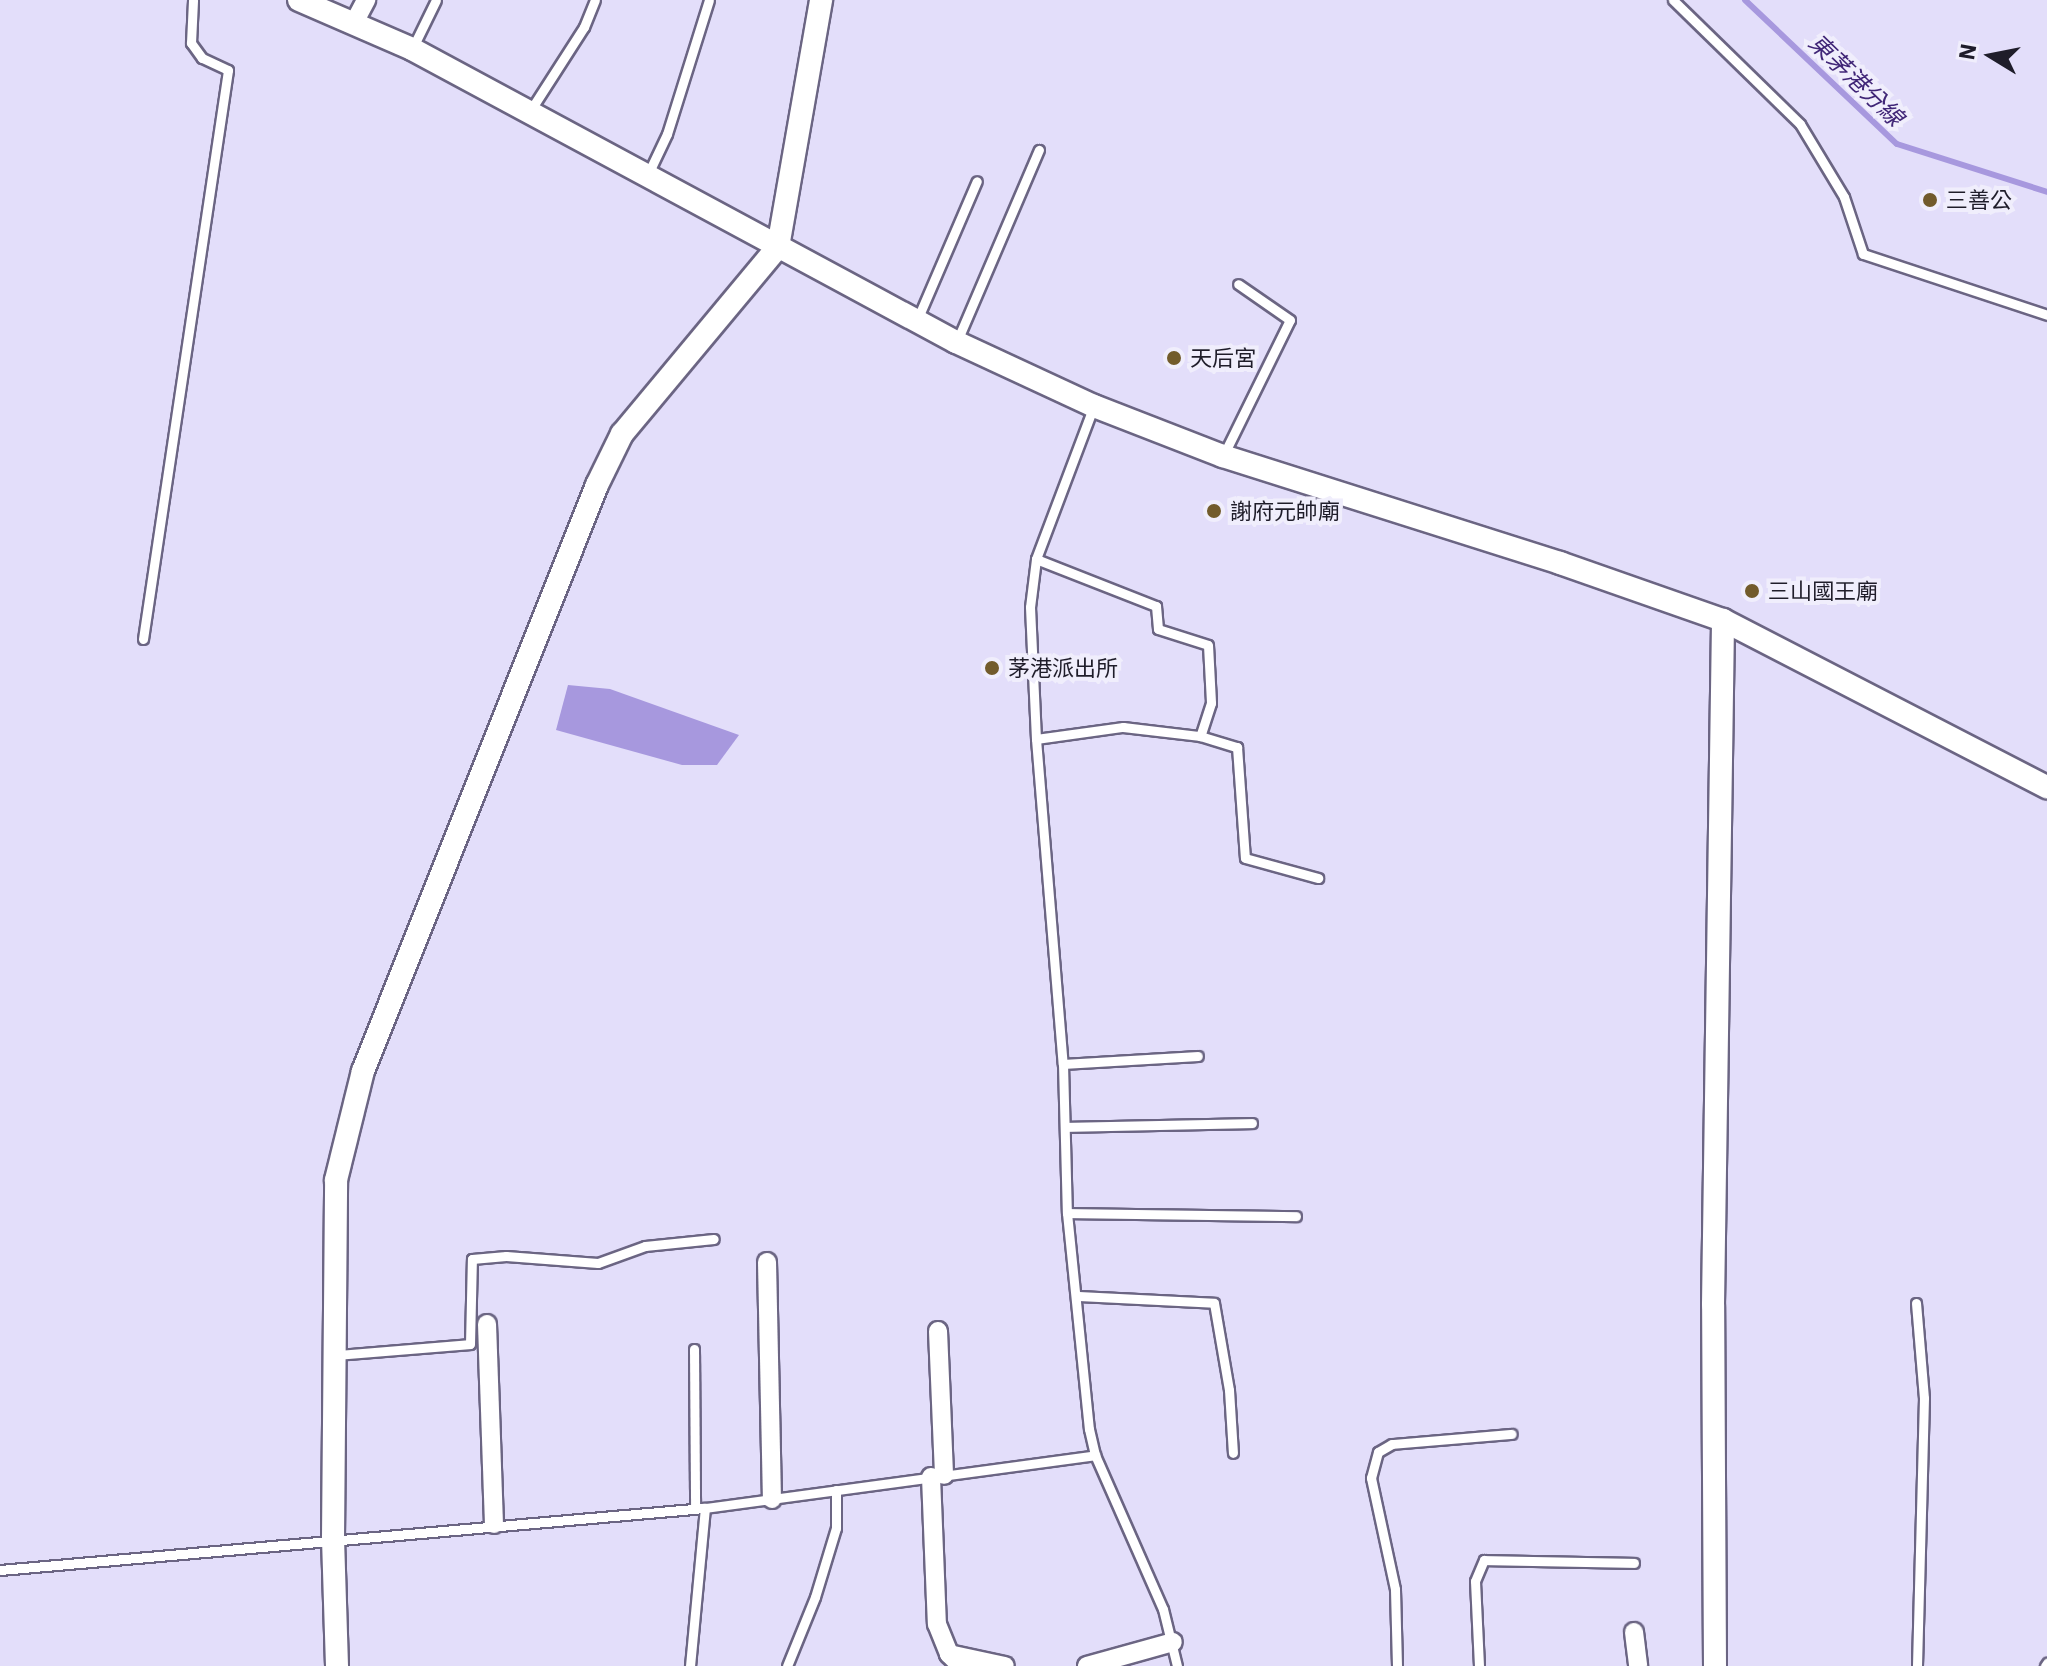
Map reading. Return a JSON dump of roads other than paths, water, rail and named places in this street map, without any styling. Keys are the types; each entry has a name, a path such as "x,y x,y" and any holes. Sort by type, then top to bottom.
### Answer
{"street":[{"path":"299,0 355,21 412,49 956,342 1094,406 1223,456 1560,563 1723,620 2047,787"},
{"path":"355,21 366,0"},
{"path":"337,1666 333,1538 336,1180 363,1071 591,499 622,434 778,247 821,0"},
{"path":"1715,1666 1713,1305 1723,620"},
{"path":"767,1262 772,1499"},
{"path":"487,1324 494,1524"},
{"path":"938,1331 937,1624 955,1660 1005,1666"},
{"path":"1634,1632 1638,1666"},
{"path":"1087,1666 1173,1642"}],"lane":[{"path":"143,639 228,70 202,58 191,43 193,0"},
{"path":"412,49 436,0"},
{"path":"530,111 584,27 595,0"},
{"path":"647,177 672,121 709,0"},
{"path":"1673,0 1800,124 1844,197 1863,254 2047,315"},
{"path":"956,342 1039,150"},
{"path":"917,320 977,181"},
{"path":"1223,456 1290,320 1238,284"},
{"path":"1094,406 1036,559 1030,607 1036,739 1063,1064 1067,1213 1078,1296 1089,1429 1095,1455 1163,1609 1177,1666"},
{"path":"1036,559 1156,606 1158,629 1208,645 1211,703 1200,736"},
{"path":"1036,739 1123,727 1200,736 1237,747 1245,858 1318,878"},
{"path":"1063,1064 1198,1056"},
{"path":"1066,1127 1252,1123"},
{"path":"1067,1213 1296,1216"},
{"path":"333,1355 470,1344 472,1259 506,1256 598,1263 645,1246 714,1239"},
{"path":"1078,1296 1214,1303 1229,1390 1233,1453"},
{"path":"1916,1303 1924,1398 1917,1666"},
{"path":"690,1666 700,1508 694,1349"},
{"path":"1397,1666 1395,1589 1371,1478 1378,1452 1392,1444 1512,1434"},
{"path":"0,1570 333,1538 700,1508 1095,1455"},
{"path":"787,1666 815,1597 836,1528 836,1490"},
{"path":"1479,1666 1475,1581 1484,1560 1634,1563"}],"waterway":[{"name":"東茅港分線","path":"1745,0 1897,144 2047,192"}],"place":[{"name":"三善公","path":"1930,200"},
{"name":"天后宮","path":"1174,358"},
{"name":"謝府元帥廟","path":"1214,511"},
{"name":"三山國王廟","path":"1752,591"},
{"name":"茅港派出所","path":"992,668"}]}
